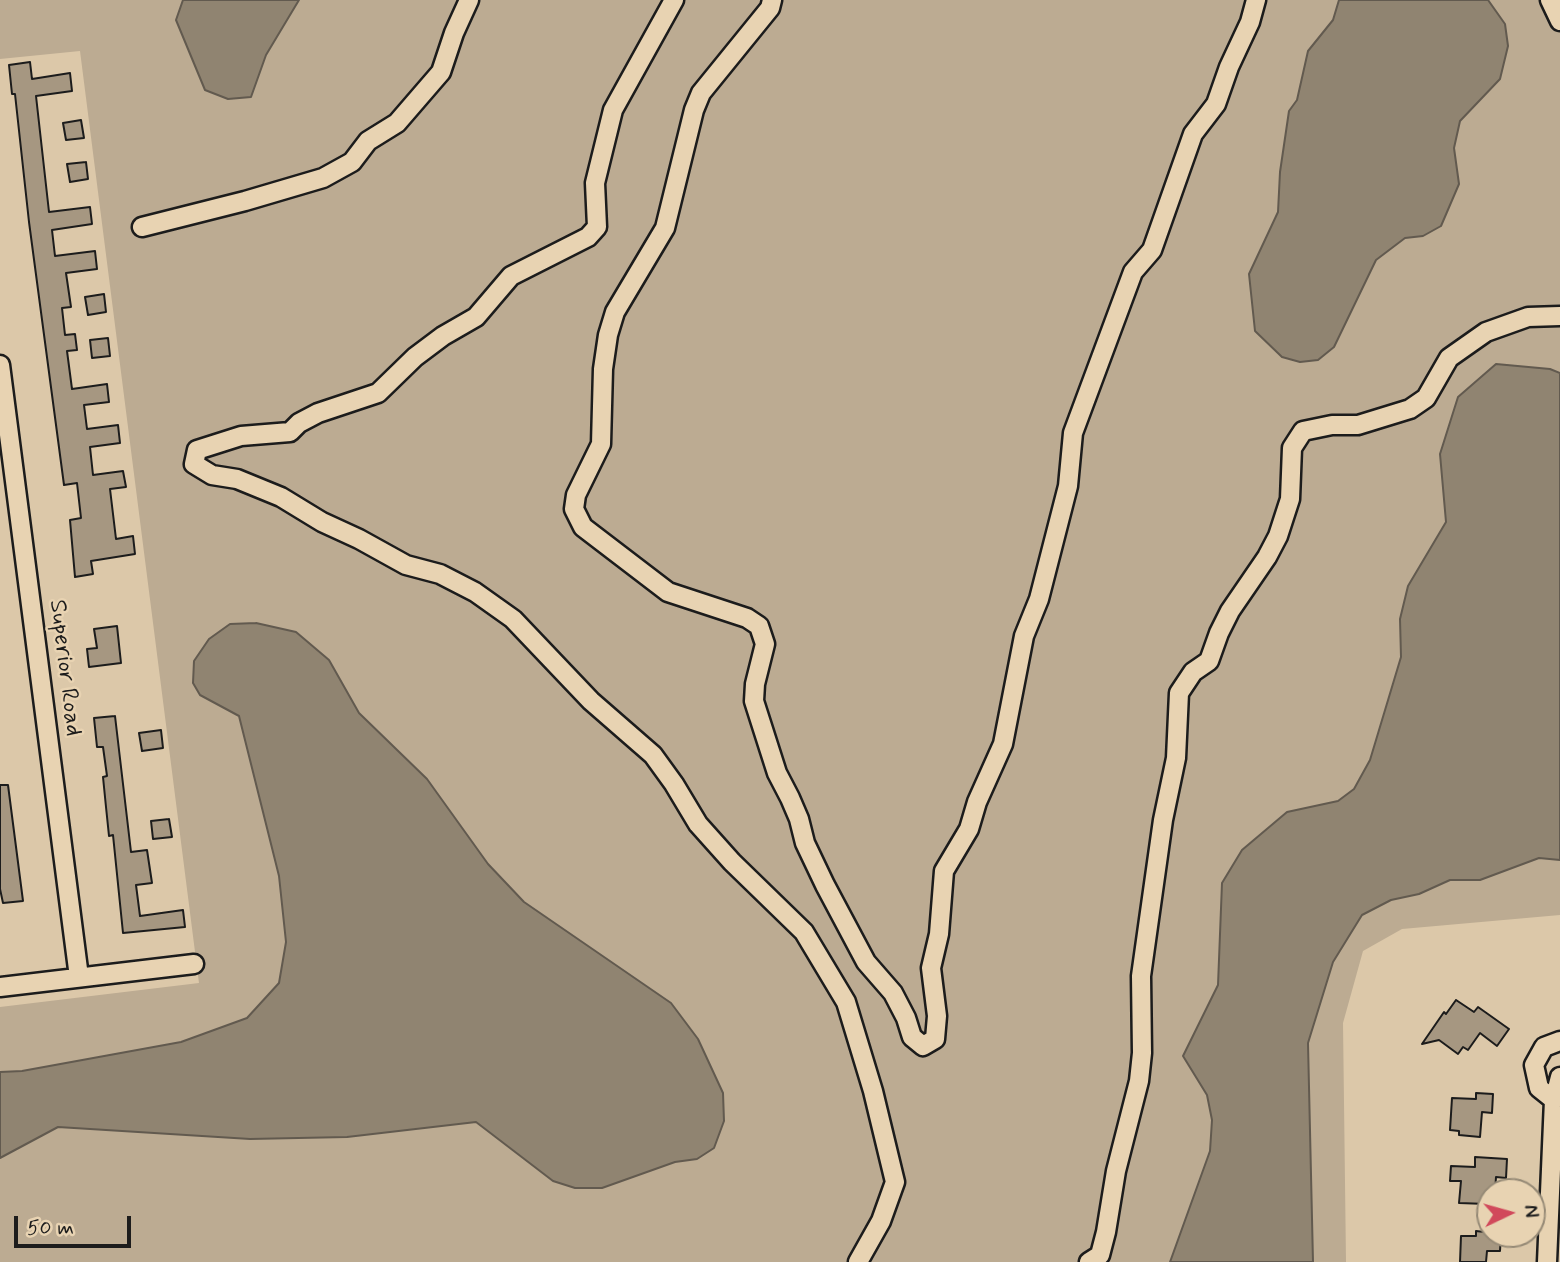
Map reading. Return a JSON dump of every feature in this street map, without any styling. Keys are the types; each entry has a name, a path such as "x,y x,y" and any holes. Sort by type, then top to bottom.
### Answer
{"street":[{"path":"142,227 323,178 352,162 368,141 397,123 441,72 469,0"},
{"path":"674,0 613,110 595,183 597,228 588,237 511,276 476,317 443,336 415,357 378,393 317,413 299,423 290,432 241,436 197,450 194,464 212,475 237,479 281,498 405,565 440,574 475,592 513,618 591,701 653,755 698,824 732,862 804,932 846,1002 873,1091 895,1182 881,1221 858,1262"},
{"path":"772,0 770,8 701,93 694,110 665,228 615,312 608,335 603,369 601,444 576,495 574,509 583,527 668,592 747,618 759,626 765,645 755,684 754,701 777,773 799,819 805,843 835,905 866,962 893,993 912,1037 923,1046 934,1039 937,1016 931,968 939,934 944,871 969,829 977,802 1003,744 1024,636 1039,599 1068,486 1073,433 1133,272 1152,250 1193,134 1216,104 1229,67 1250,22 1256,0"},
{"path":"1550,0 1560,21"},
{"path":"1089,1262 1100,1255 1116,1171 1139,1081 1142,1053 1141,976 1165,810 1176,758 1179,693 1193,671 1209,661 1230,611 1278,536 1290,499 1293,448 1303,431 1332,425 1358,425 1409,409 1426,398 1449,358 1486,332 1528,317 1560,316"},
{"name":"Superior Road","path":"0,365 79,977"},
{"path":"0,987 194,964"},
{"path":"1554,1100 1539,1088 1534,1065 1545,1047 1560,1041"},
{"path":"1547,1262 1554,1100 1560,1077"}],"shaded area":[{"path":"0,0 1560,0 1560,915 1402,929 1363,951 1343,1023 1346,1262 0,1262 0,1007 199,983 80,51 0,59"},
{"path":"183,0 299,0 266,55 251,97 228,99 205,90 176,20"},
{"path":"1339,0 1488,0 1505,24 1508,46 1500,79 1460,121 1454,148 1459,184 1441,226 1423,236 1405,238 1376,260 1334,347 1318,360 1300,362 1282,357 1255,331 1249,274 1278,212 1280,172 1289,111 1297,100 1308,51 1333,20"},
{"path":"1496,364 1550,369 1560,373 1560,860 1539,858 1480,880 1450,880 1419,894 1391,900 1362,915 1333,962 1308,1043 1313,1262 1170,1262 1210,1151 1212,1120 1207,1095 1183,1056 1218,985 1222,883 1242,850 1287,812 1338,801 1354,789 1370,760 1401,657 1400,619 1408,586 1446,522 1440,454 1458,397"},
{"path":"256,623 296,632 329,660 359,713 427,779 488,864 524,902 671,1003 698,1039 723,1093 724,1121 714,1148 697,1159 675,1162 602,1188 575,1188 553,1181 476,1122 347,1137 250,1139 58,1127 0,1158 0,1072 22,1071 181,1042 247,1018 279,983 286,942 279,876 239,716 200,695 193,683 194,661 209,639 230,624"}],"building":[{"path":"30,62 32,79 70,73 72,91 36,96 49,212 90,207 92,224 52,230 55,256 95,251 97,269 66,273 71,307 62,308 65,335 75,334 77,350 67,351 72,389 107,384 109,402 84,405 87,429 118,425 120,443 90,447 93,475 123,471 126,487 110,489 116,539 133,536 135,554 91,561 93,574 75,577 70,520 81,518 77,483 64,485 15,94 12,94 9,65"},
{"path":"81,120 84,138 66,140 63,123"},
{"path":"86,162 88,179 70,182 67,164"},
{"path":"104,294 106,312 88,315 85,297"},
{"path":"108,338 110,356 92,358 90,340"},
{"path":"117,626 121,663 89,667 87,649 97,648 94,629"},
{"path":"115,716 131,852 147,850 152,883 136,885 140,916 183,910 185,927 123,933 113,835 109,836 106,807 103,777 107,776 103,747 97,747 94,718"},
{"path":"161,730 163,748 142,751 139,733"},
{"path":"0,785 8,785 23,901 3,903 0,889"},
{"path":"169,819 172,837 153,839 151,821"},
{"path":"1456,1000 1474,1012 1478,1007 1509,1029 1497,1046 1480,1033 1468,1050 1463,1047 1458,1054 1439,1040 1422,1044 1444,1012 1446,1014"},
{"path":"1476,1093 1493,1094 1492,1113 1482,1112 1480,1137 1459,1135 1459,1131 1450,1130 1452,1098 1476,1099"},
{"path":"1475,1157 1507,1159 1506,1178 1476,1178 1476,1204 1459,1203 1461,1181 1450,1181 1451,1166 1475,1167"},
{"path":"1461,1236 1476,1236 1476,1248 1500,1248 1500,1251 1487,1251 1486,1262 1460,1262"}]}
